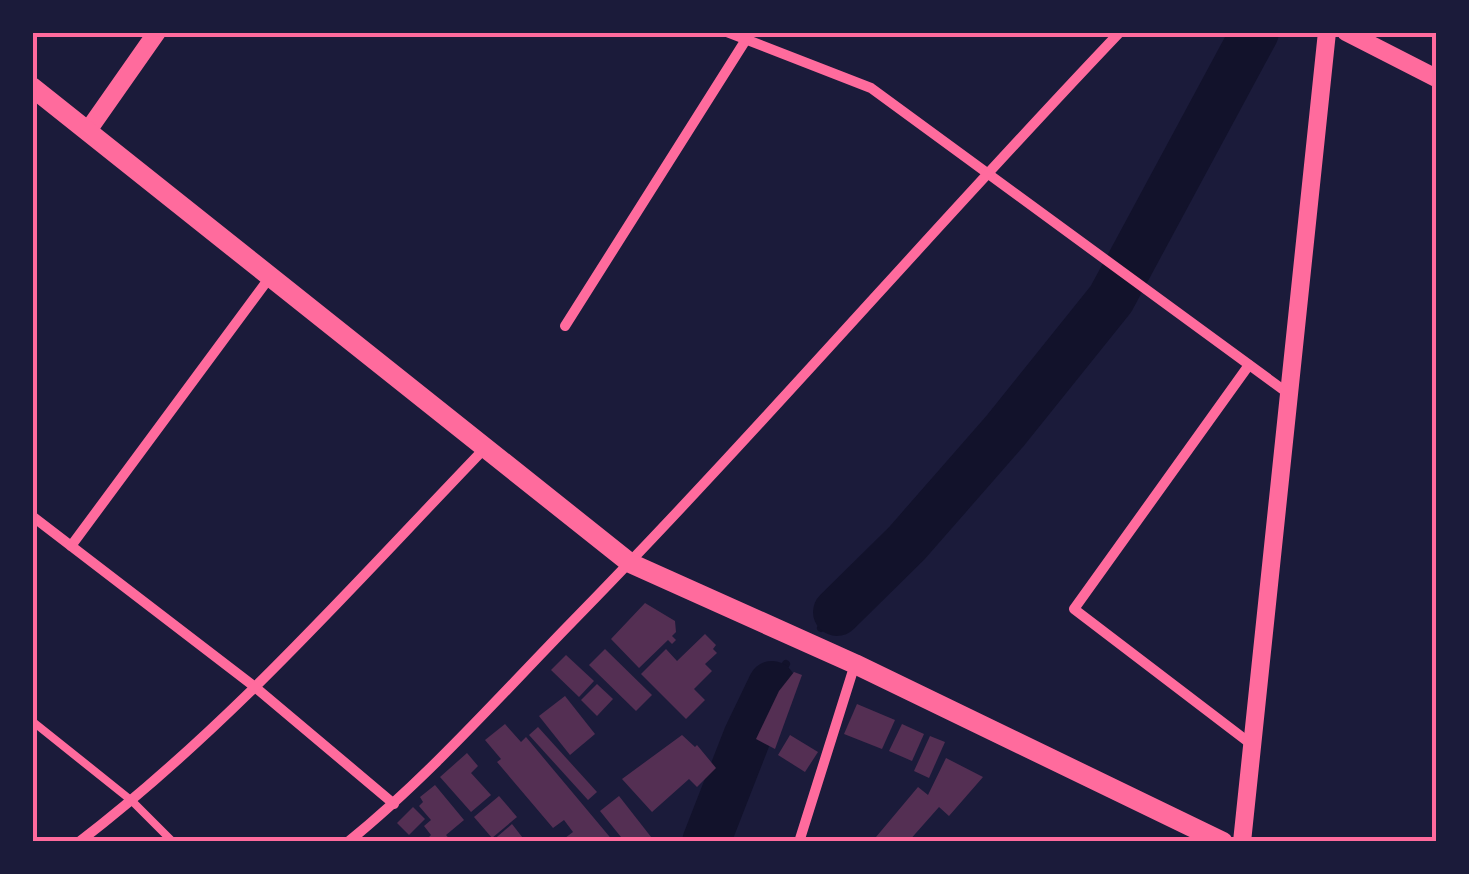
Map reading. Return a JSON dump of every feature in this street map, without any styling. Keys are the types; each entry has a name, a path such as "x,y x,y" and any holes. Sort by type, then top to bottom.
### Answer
{"main road":[{"path":"32,86 630,563 854,664 1224,842"}],"street":[{"path":"89,129 156,32"},
{"path":"727,32 871,88 1289,394"},
{"path":"348,842 394,804 630,563 1120,32"},
{"path":"1242,842 1326,32"},
{"path":"1346,32 1436,78"},
{"path":"565,326 746,38"},
{"path":"71,546 272,276"},
{"path":"1249,365 1074,609 1252,744"},
{"path":"79,842 132,801 255,687 486,447"},
{"path":"32,534 37,520 255,687 394,804"},
{"path":"799,842 854,664"}],"lane":[{"path":"32,721 132,801 174,842"}],"building":[{"path":"645,603 675,621 676,632 672,636 676,640 672,644 668,640 639,668 611,639"},
{"path":"705,634 716,645 713,649 717,653 705,664 712,671 694,689 705,700 686,719 641,674 666,649 677,661"},
{"path":"605,649 652,695 636,711 589,665"},
{"path":"566,655 594,681 579,697 551,670"},
{"path":"794,672 802,675 775,749 756,739 779,691"},
{"path":"597,684 613,699 597,716 581,700"},
{"path":"565,696 595,734 570,755 539,716"},
{"path":"857,704 895,720 882,749 844,734"},
{"path":"505,724 521,742 526,737 614,842 567,842 565,838 573,832 564,820 553,828 497,762 501,759 485,740"},
{"path":"902,724 924,734 912,761 889,751"},
{"path":"538,727 597,792 588,800 529,735"},
{"path":"682,735 697,745 716,768 697,787 689,779 652,812 622,779"},
{"path":"790,735 818,752 805,772 778,755"},
{"path":"930,736 945,742 929,778 914,771"},
{"path":"467,753 478,766 471,773 491,795 471,812 440,777"},
{"path":"946,758 983,777 949,816 939,807 908,842 882,842 876,837 918,787 928,795"},
{"path":"435,785 464,820 446,835 452,842 424,842 431,835 424,826 431,820 419,806 423,802 420,797"},
{"path":"499,796 517,817 492,838 474,817"},
{"path":"619,796 655,842 625,842 600,811"},
{"path":"413,807 425,819 409,835 397,823"},
{"path":"512,824 526,842 491,842"}],"waterway":[{"path":"837,612 907,543 1005,431 1111,299 1255,32"},
{"path":"821,628 837,612"},
{"path":"772,685 786,664"},
{"path":"706,842 772,685"}]}
